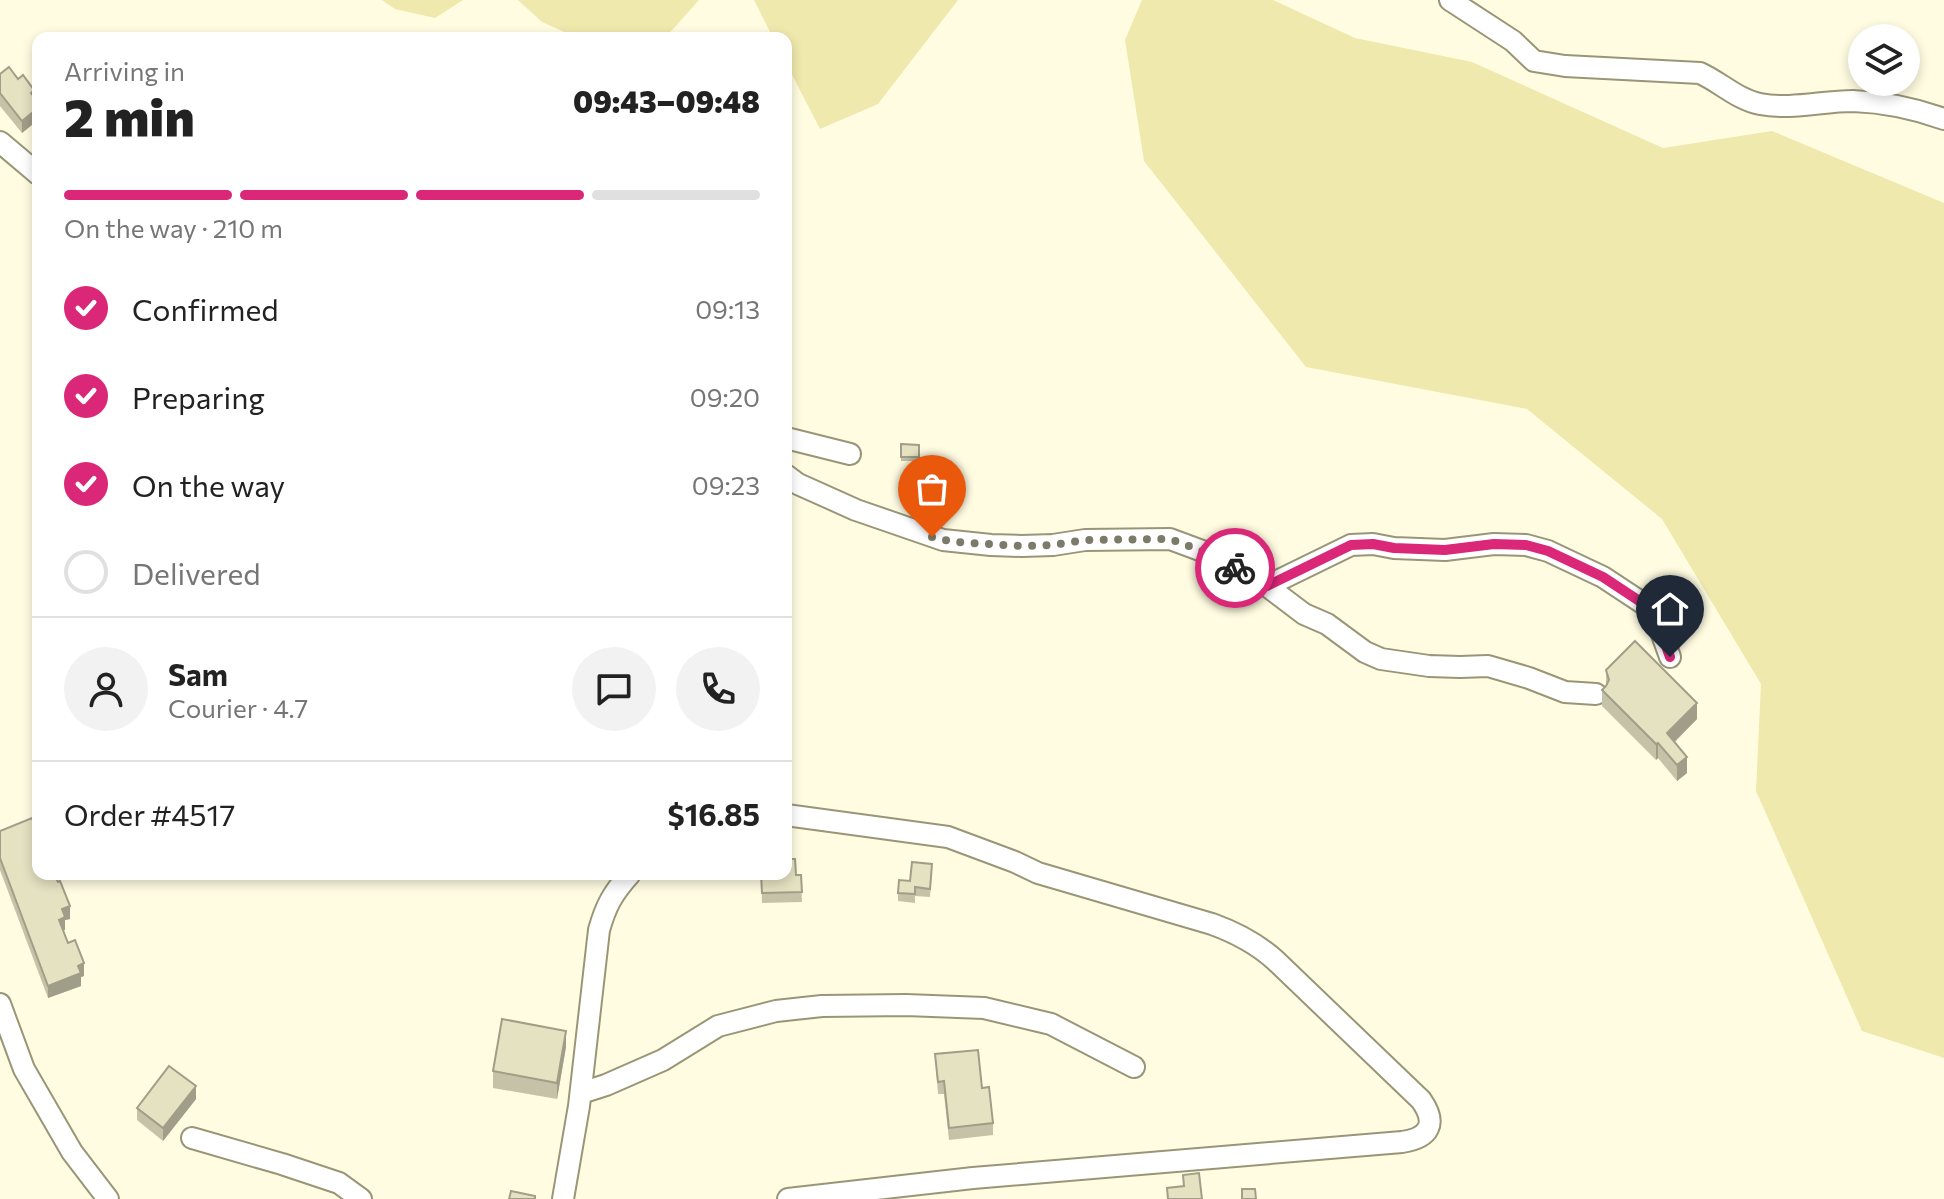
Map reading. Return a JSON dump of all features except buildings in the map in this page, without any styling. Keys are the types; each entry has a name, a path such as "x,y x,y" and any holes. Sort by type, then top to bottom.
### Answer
{"street":[{"path":"1450,0 1513,41 1534,61 1565,66 1700,73 1736,95 1758,104 1784,107 1854,101 1900,107 1944,119"},
{"path":"0,142 32,169"},
{"path":"792,440 850,454"},
{"path":"792,480 856,510 943,540 1022,546 1085,540 1170,539 1205,552 1267,586 1304,614 1327,624 1365,652 1381,659 1429,666 1488,666 1565,692 1596,694"},
{"path":"1267,586 1351,545 1445,550 1494,544 1526,545 1548,551 1603,577 1650,608 1670,657"},
{"path":"788,1199 973,1178 1402,1142 1422,1137 1429,1124 1429,1115 1421,1100 1275,960 1240,935 1038,873 948,837 792,816"},
{"path":"563,1199 581,1093 599,930 604,910 625,880"},
{"path":"0,1004 24,1069 72,1152 108,1199"},
{"path":"581,1093 663,1060 718,1026 776,1011 822,1006 984,1008 1051,1024 1134,1067"},
{"path":"192,1138 339,1183 361,1199"}],"shaded area":[{"path":"382,0 463,0 435,18 395,9"},
{"path":"518,0 699,0 670,32 564,32 542,22"},
{"path":"754,0 958,0 878,104 820,129 792,75 792,32 770,32"},
{"path":"1142,0 1273,0 1355,38 1472,62 1663,148 1772,131 1944,203 1944,1058 1862,1031 1756,791 1761,684 1662,519 1527,409 1306,367 1144,161 1125,40"}],"way so far":[{"path":"932,537 954,542 1022,546 1085,540 1170,539 1235,568"}],"route":[{"path":"1235,568 1267,586 1351,545 1445,550 1494,544 1526,545 1548,551 1603,577 1650,608 1670,657"}]}
